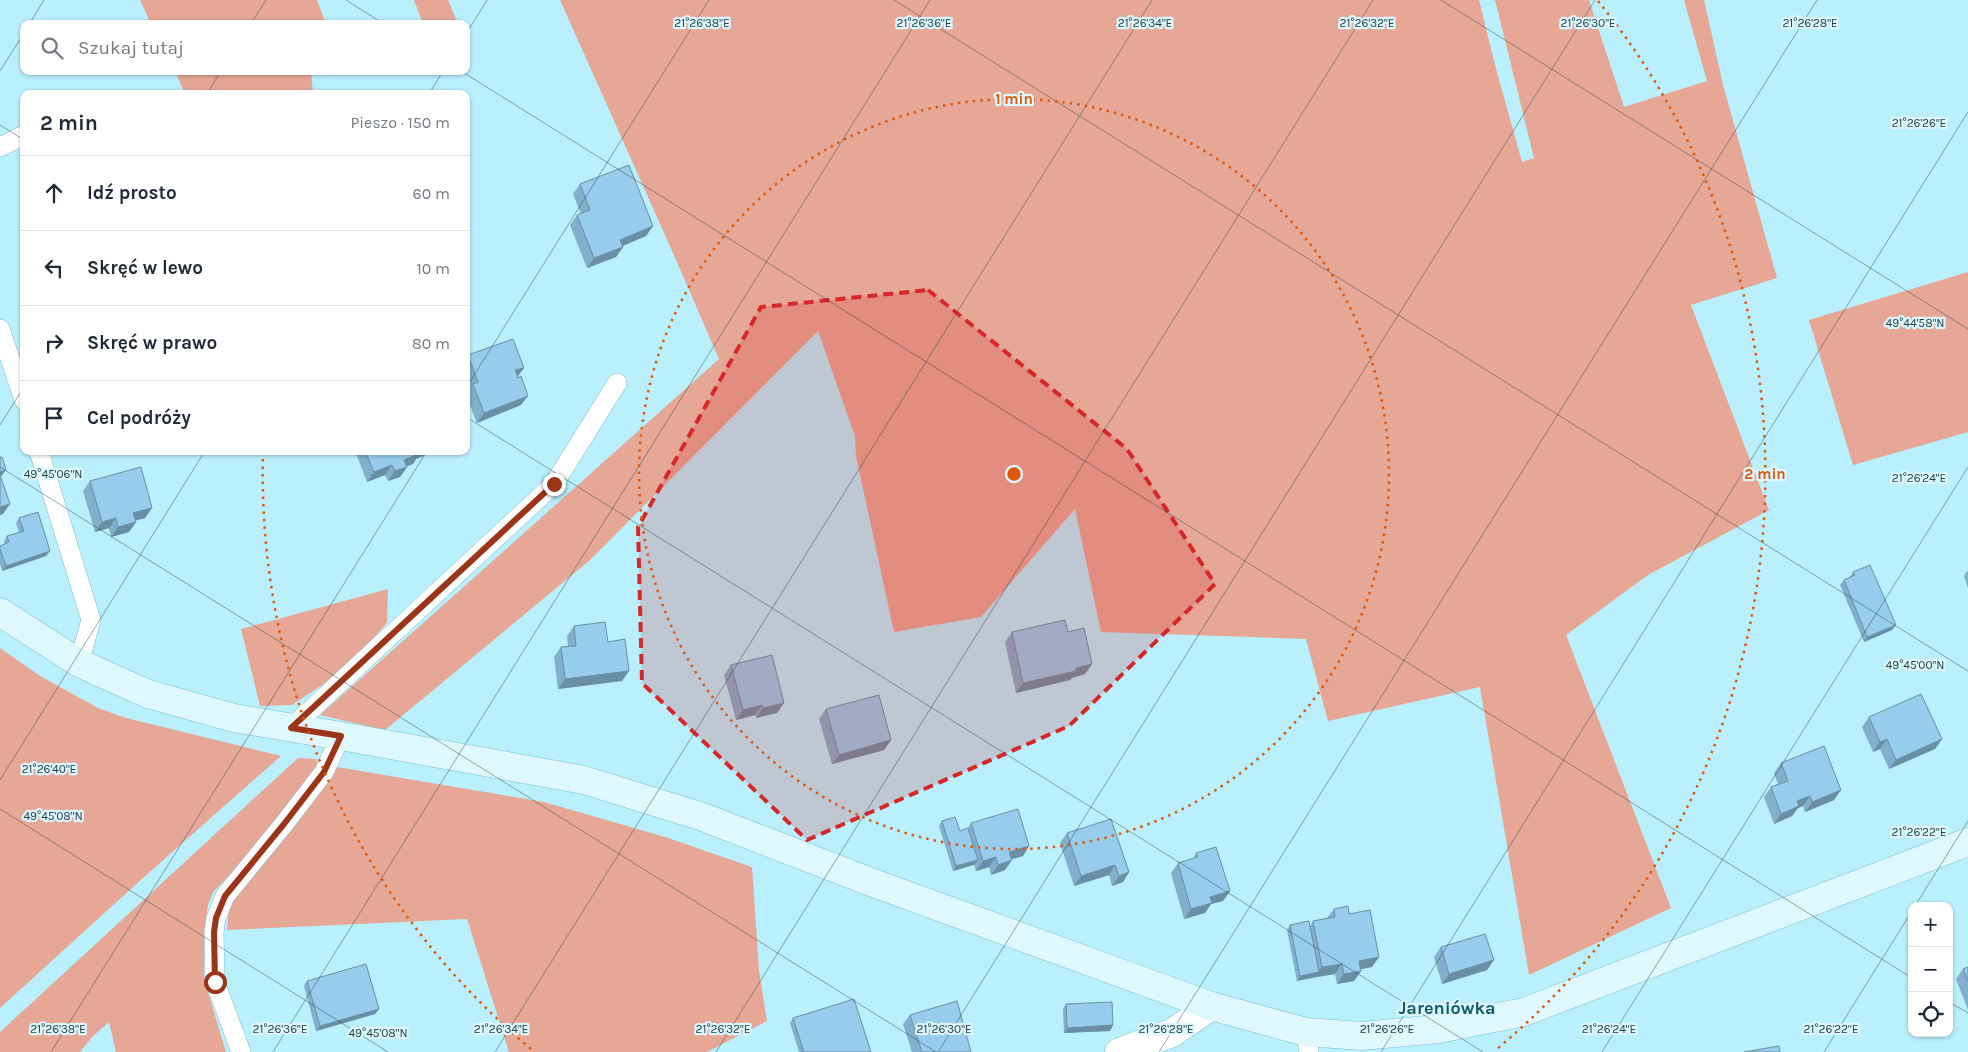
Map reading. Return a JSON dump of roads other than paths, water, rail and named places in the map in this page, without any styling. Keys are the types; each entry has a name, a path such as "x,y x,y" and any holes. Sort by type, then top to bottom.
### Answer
{"street":[{"path":"0,612 79,663 148,694 234,718 584,780 703,817 877,884 1307,1042 1438,1029 1524,1012 1968,842"},
{"path":"1133,1049 1172,1033 1211,1006"}],"lane":[{"path":"0,147 20,137"},
{"path":"0,329 20,388"},
{"path":"291,728 554,484 617,383"},
{"path":"40,455 91,620 79,663"},
{"path":"241,1052 215,982 214,932 216,918 225,896 324,772 341,736"}],"district":[{"name":"Jareniówka","path":"1447,1008"}]}
